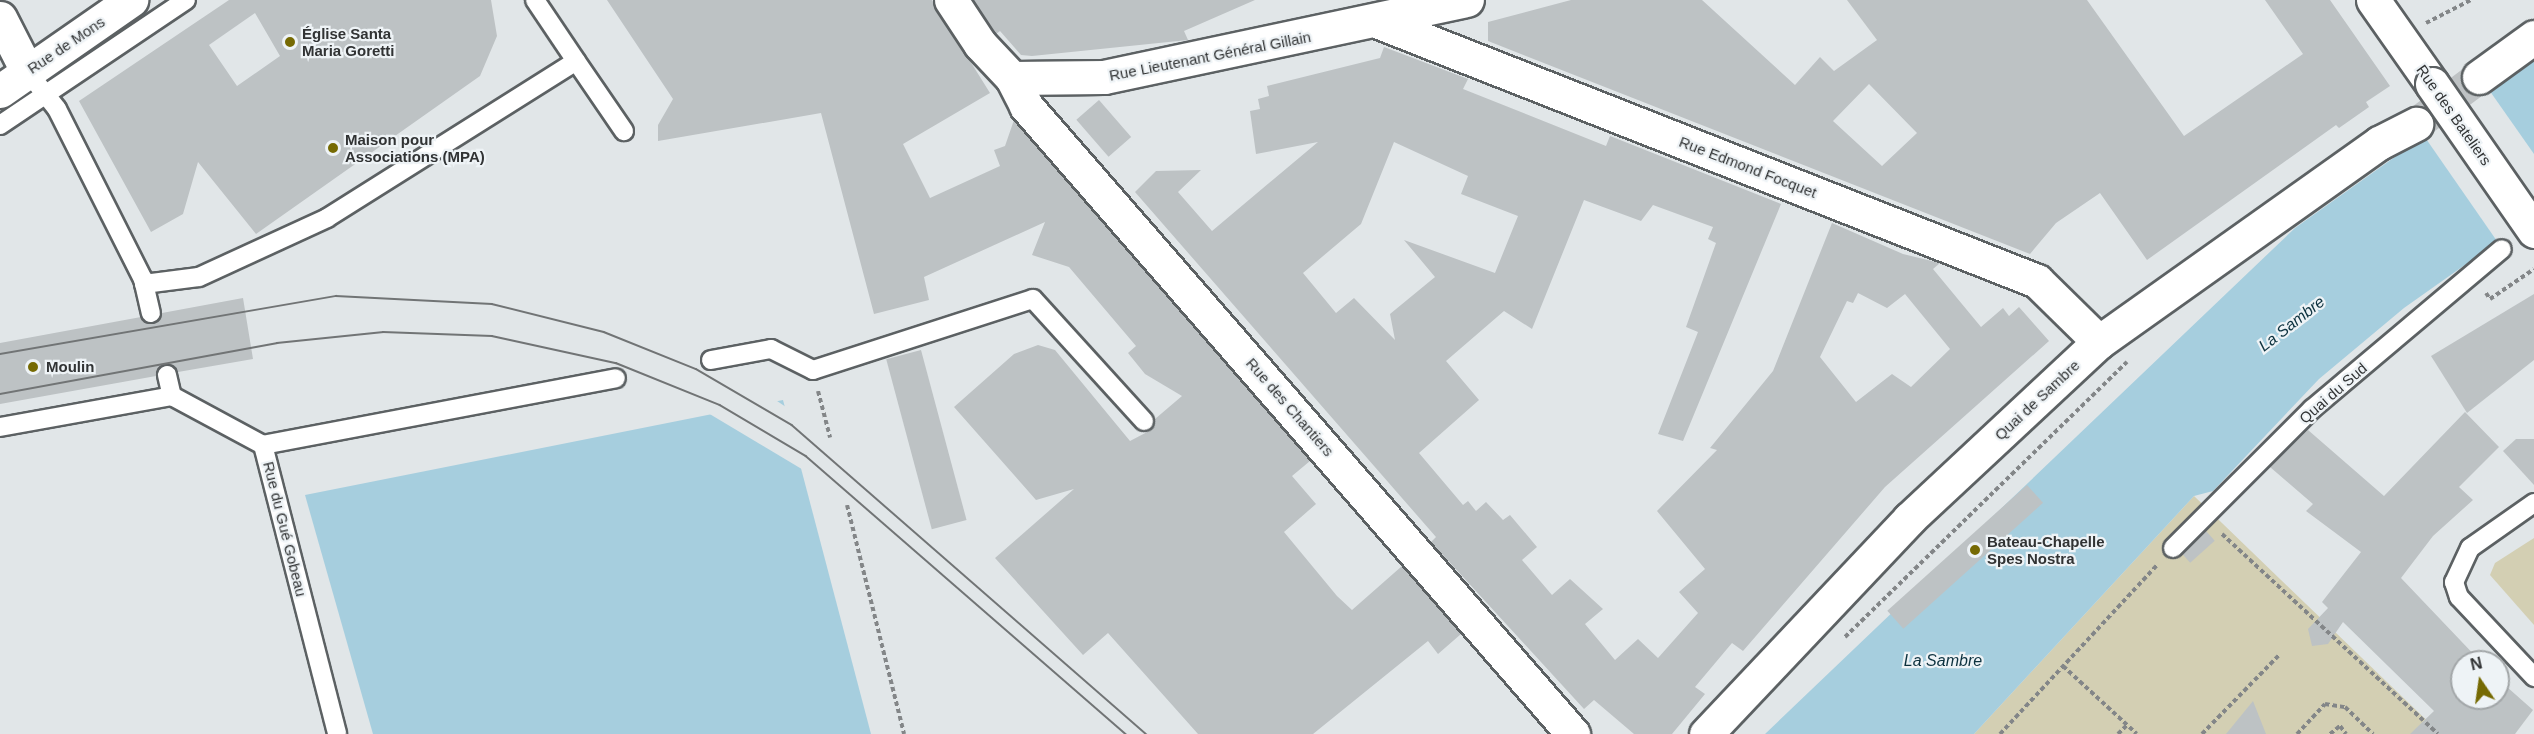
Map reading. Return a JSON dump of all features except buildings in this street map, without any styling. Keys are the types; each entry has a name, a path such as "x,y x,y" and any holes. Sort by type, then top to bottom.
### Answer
{"street":[{"name":"Rue de Mons","path":"0,91 37,83 131,0"},
{"path":"951,0 980,44 1012,78"},
{"name":"Rue Lieutenant Général Gillain","path":"1012,78 1104,77 1379,22 1467,0"},
{"name":"Rue des Bateliers","path":"2373,0 2534,231"},
{"path":"0,18 37,83"},
{"name":"Rue Edmond Focquet","path":"1379,22 2037,281 2099,342"},
{"path":"2479,77 2534,37"},
{"name":"Rue des Chantiers","path":"1012,78 1026,106 1573,734"},
{"name":"Quai de Sambre","path":"1706,734 1909,519 2099,342 2379,143 2416,124"}],"lane":[{"path":"0,125 37,83 186,0"},
{"path":"535,0 624,131"},
{"path":"144,284 199,277 327,218 576,61"},
{"path":"37,83 144,284 151,313"},
{"name":"Quai du Sud","path":"2173,548 2312,408 2502,249"},
{"path":"711,360 771,349 813,370 1033,299 1144,421"},
{"path":"0,427 172,396 167,375"},
{"path":"263,445 616,378"},
{"name":"Rue du Gué Gobeau","path":"172,396 263,445 337,734"},
{"path":"2534,503 2470,548 2454,582 2459,597 2534,677"}],"path":[{"path":"2401,40 2471,0"},
{"path":"2483,289 2490,299 2534,269"},
{"path":"1836,644 2119,376 2131,356"},
{"path":"813,370 830,437"},
{"path":"847,505 904,734"},
{"path":"2204,517 2438,734"},
{"path":"2000,734 2173,548"},
{"path":"2202,734 2280,654"},
{"path":"2064,666 2137,734"},
{"path":"2297,734 2325,704 2344,707 2373,734"},
{"path":"2118,734 2127,725"},
{"path":"2330,734 2340,726 2346,734"}],"shaded area":[{"path":"2194,496 2417,711 2441,734 1974,734"},
{"path":"2534,538 2534,625 2490,575 2495,563"}],"water":[{"name":"La Sambre","path":"2534,58 2534,216 2404,308 2319,379 2213,491 2194,496 1974,734 1765,734 2295,228"},
{"path":"783,400 871,734 373,734 305,495"}],"pier":[{"path":"2487,87 2534,154 2534,220 2499,244 2422,133"},
{"path":"774,399 789,409 805,471 708,413"}],"tunnel":[{"path":"2416,124 2479,77"}],"tram line":[{"path":"0,354 336,296 492,304 604,332 696,369 792,425 1146,734"},
{"path":"0,394 277,343 383,332 492,336 616,363 720,405 806,456 1126,734"}],"place":[{"name":"Église Santa Maria Goretti","path":"290,42"},
{"name":"Maison pour Associations (MPA)","path":"333,148"},
{"name":"Moulin","path":"33,367"},
{"name":"Bateau-Chapelle Spes Nostra","path":"1975,550"}]}
